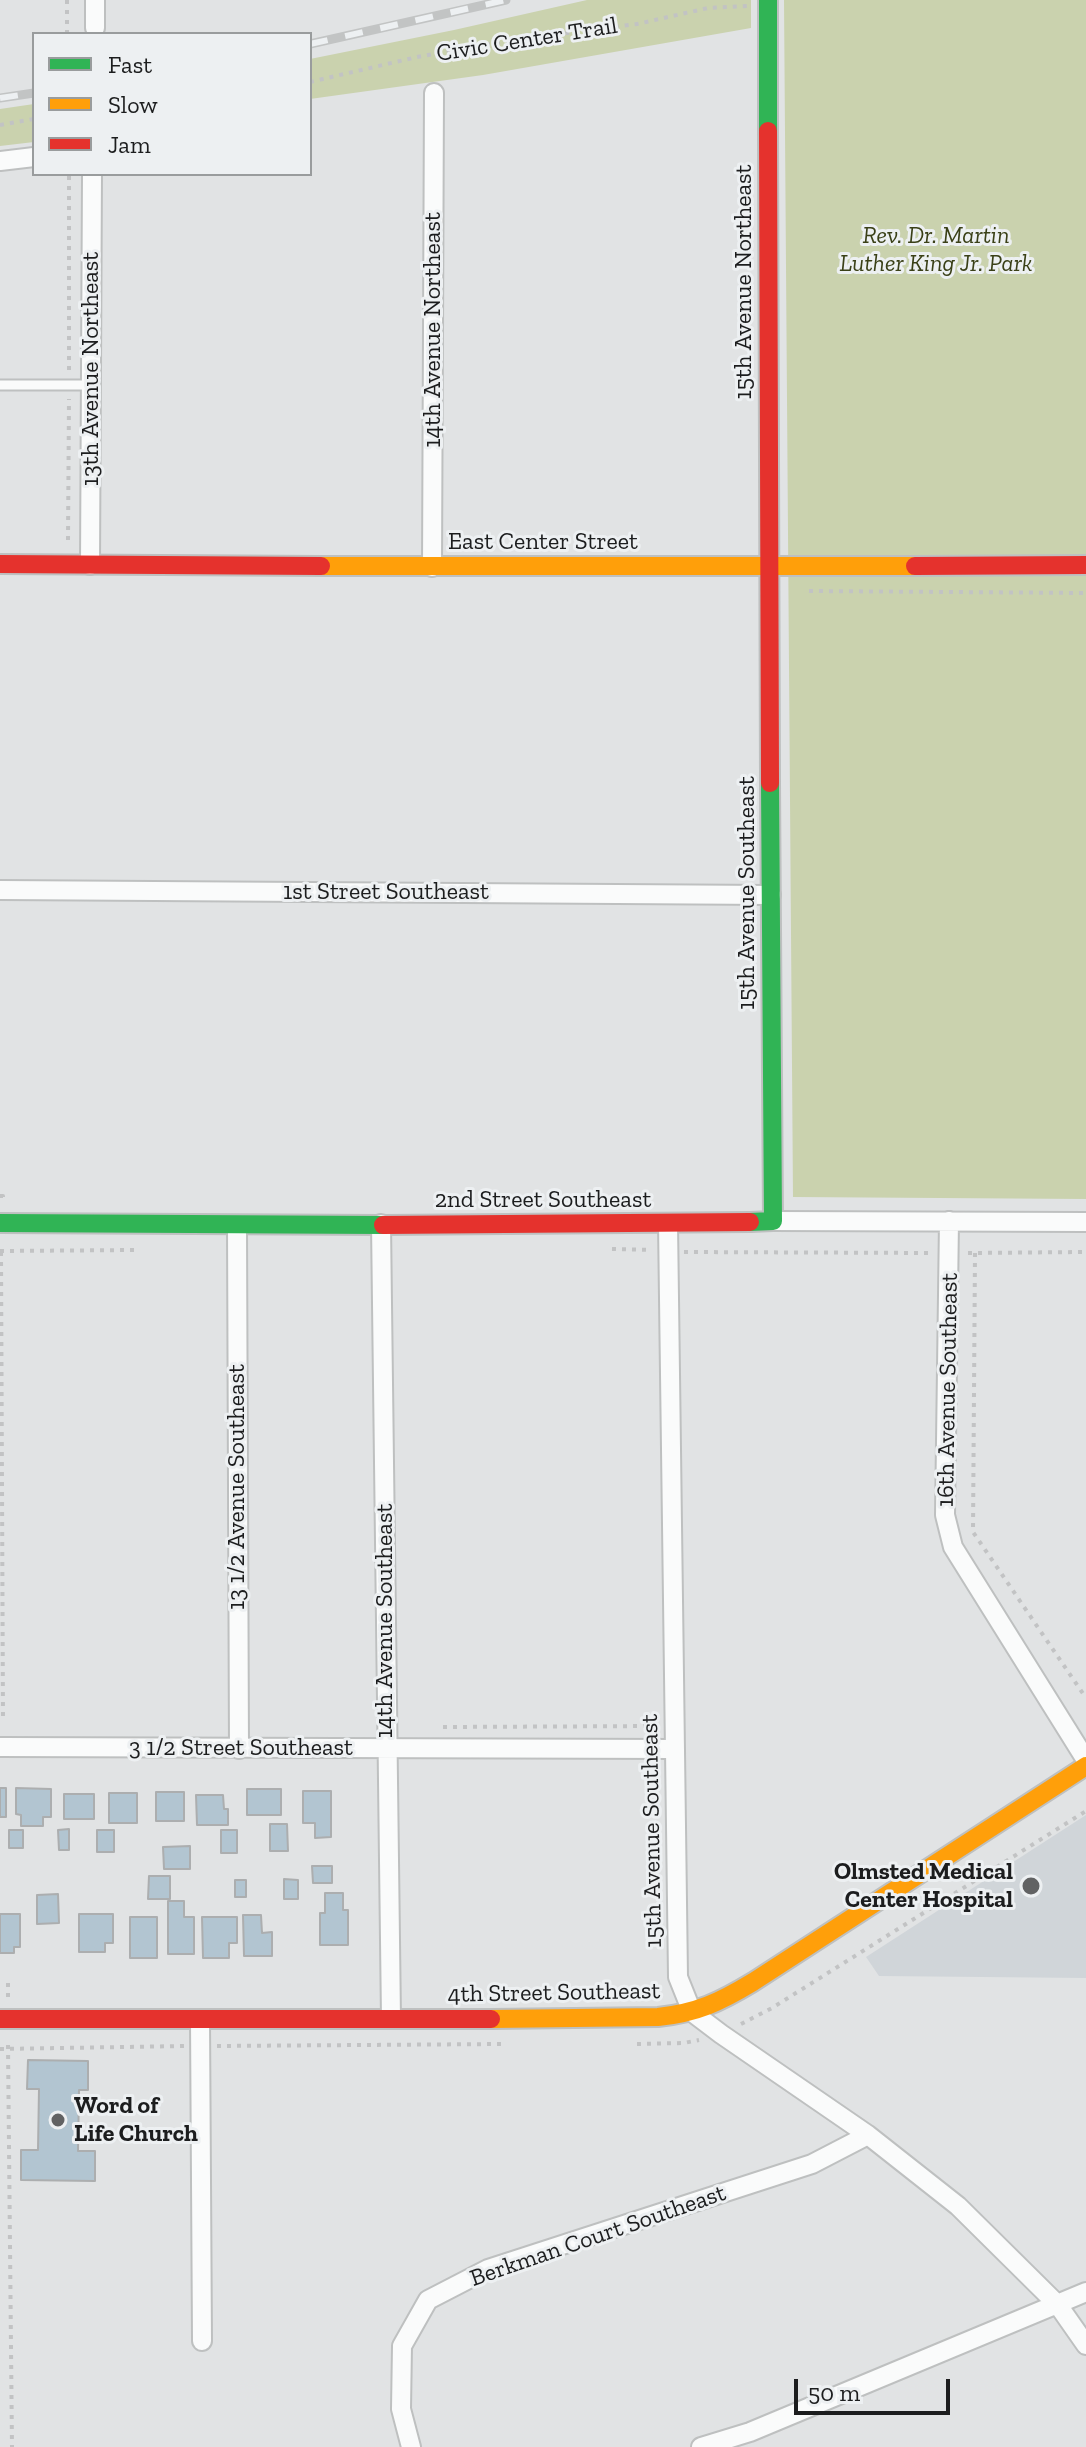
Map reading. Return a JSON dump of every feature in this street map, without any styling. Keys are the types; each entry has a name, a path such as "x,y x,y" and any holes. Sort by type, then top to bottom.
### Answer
{"street":[{"path":"95,0 95,28"},
{"name":"15th Avenue Northeast","path":"768,0 768,565"},
{"name":"14th Avenue Northeast","path":"432,567 434,93"},
{"path":"0,161 32,157"},
{"name":"13th Avenue Northeast","path":"90,565 92,176"},
{"name":"East Center Street","path":"0,564 432,567 1086,565"},
{"name":"15th Avenue Southeast","path":"768,565 773,1221"},
{"name":"1st Street Southeast","path":"0,890 771,895"},
{"name":"2nd Street Southeast","path":"0,1223 237,1226 773,1221 1086,1222"},
{"name":"16th Avenue Southeast","path":"949,1221 945,1515 953,1547 1086,1760"},
{"name":"15th Avenue Southeast","path":"668,1223 678,1977 692,2012"},
{"name":"14th Avenue Southeast","path":"381,1224 391,2019"},
{"name":"13 1/2 Avenue Southeast","path":"237,1226 239,1749"},
{"name":"3 1/2 Street Southeast","path":"0,1747 675,1749"},
{"name":"4th Street Southeast","path":"0,2019 606,2019 673,2016 692,2012 722,2000 753,1982 1086,1766"},
{"path":"692,2012 868,2135 958,2206 1058,2305 1086,2345"},
{"path":"200,2020 202,2341"},
{"name":"Berkman Court Southeast","path":"411,2447 401,2409 402,2346 428,2300 488,2269 812,2164 868,2135"},
{"path":"701,2447 750,2432 1086,2292"}],"lane":[{"path":"0,385 91,385"}],"path":[{"path":"67,0 67,32"},
{"name":"Civic Center Trail","path":"312,82 417,57 506,41 637,24 708,8 746,6"},
{"path":"0,125 32,119"},
{"path":"68,540 69,176"},
{"path":"798,591 1086,593"},
{"path":"0,1251 3,1721"},
{"path":"1086,1252 975,1253 973,1532 1086,1698"},
{"path":"749,1253 925,1253"},
{"path":"437,1727 655,1726"},
{"path":"721,2034 772,2008 1086,1811"},
{"path":"0,2049 200,2046"},
{"path":"8,2047 12,2447"}],"shaded area":[{"name":"Olmsted Medical Center Hospital","path":"1086,1815 1086,1978 879,1976 866,1957"}],"green space":[{"path":"587,0 751,0 751,28 483,75 312,99 312,59"},
{"name":"Rev. Dr. Martin Luther King Jr. Park","path":"784,0 1086,0 1086,1199 793,1197"},
{"path":"32,104 32,142 0,146 0,109"}],"building":[{"path":"0,1788 6,1788 6,1817 0,1817"},
{"path":"16,1788 51,1789 51,1817 43,1817 43,1826 21,1826 21,1815 16,1814"},
{"path":"247,1789 281,1789 281,1815 247,1815"},
{"path":"303,1791 331,1791 331,1837 315,1838 315,1823 303,1823"},
{"path":"156,1792 184,1792 184,1821 156,1821"},
{"path":"109,1793 137,1793 137,1823 109,1823"},
{"path":"64,1794 94,1794 94,1819 64,1819"},
{"path":"196,1795 223,1795 224,1809 228,1809 228,1825 197,1825"},
{"path":"270,1824 287,1824 288,1851 270,1851"},
{"path":"69,1829 69,1850 59,1850 58,1830"},
{"path":"9,1830 23,1830 23,1848 9,1848"},
{"path":"97,1830 114,1830 114,1852 97,1852"},
{"path":"221,1830 237,1830 237,1853 221,1853"},
{"path":"190,1846 190,1869 164,1869 163,1847"},
{"path":"312,1866 332,1866 332,1883 313,1883"},
{"path":"149,1876 170,1876 170,1899 148,1899"},
{"path":"284,1879 298,1880 298,1899 284,1899"},
{"path":"235,1880 246,1880 246,1897 235,1897"},
{"path":"325,1893 343,1893 343,1910 348,1910 348,1945 320,1945 320,1913 325,1913"},
{"path":"58,1894 59,1923 37,1924 37,1895"},
{"path":"168,1901 184,1901 184,1917 194,1917 194,1954 168,1954"},
{"path":"0,1914 20,1914 20,1947 14,1947 14,1953 0,1953"},
{"path":"79,1914 113,1914 113,1943 105,1943 105,1952 79,1952"},
{"path":"243,1915 261,1915 262,1933 272,1932 272,1956 244,1956"},
{"path":"130,1917 157,1917 157,1958 130,1958"},
{"path":"202,1917 237,1917 237,1943 229,1943 229,1958 203,1958"},
{"name":"Word of Life Church","path":"28,2060 88,2061 88,2090 79,2090 78,2151 95,2151 95,2181 21,2180 21,2150 38,2150 39,2089 27,2089"}],"railway":[{"path":"312,44 506,0"},
{"path":"0,98 32,93"}],"traffic: fast":[{"path":"768,0 768,131"},
{"path":"750,1222 773,1221 770,783"},
{"path":"0,1223 383,1225"}],"traffic: slow":[{"path":"321,566 915,566"},
{"path":"491,2019 658,2017 708,2006 753,1982 1086,1766"}],"traffic: jam":[{"path":"768,131 770,783"},
{"path":"0,564 321,566"},
{"path":"915,566 1086,565"},
{"path":"383,1225 750,1222"},
{"path":"0,2019 491,2019"}],"place":[{"name":"Olmsted Medical Center Hospital","path":"1031,1886"},
{"name":"Word of Life Church","path":"58,2120"}]}
